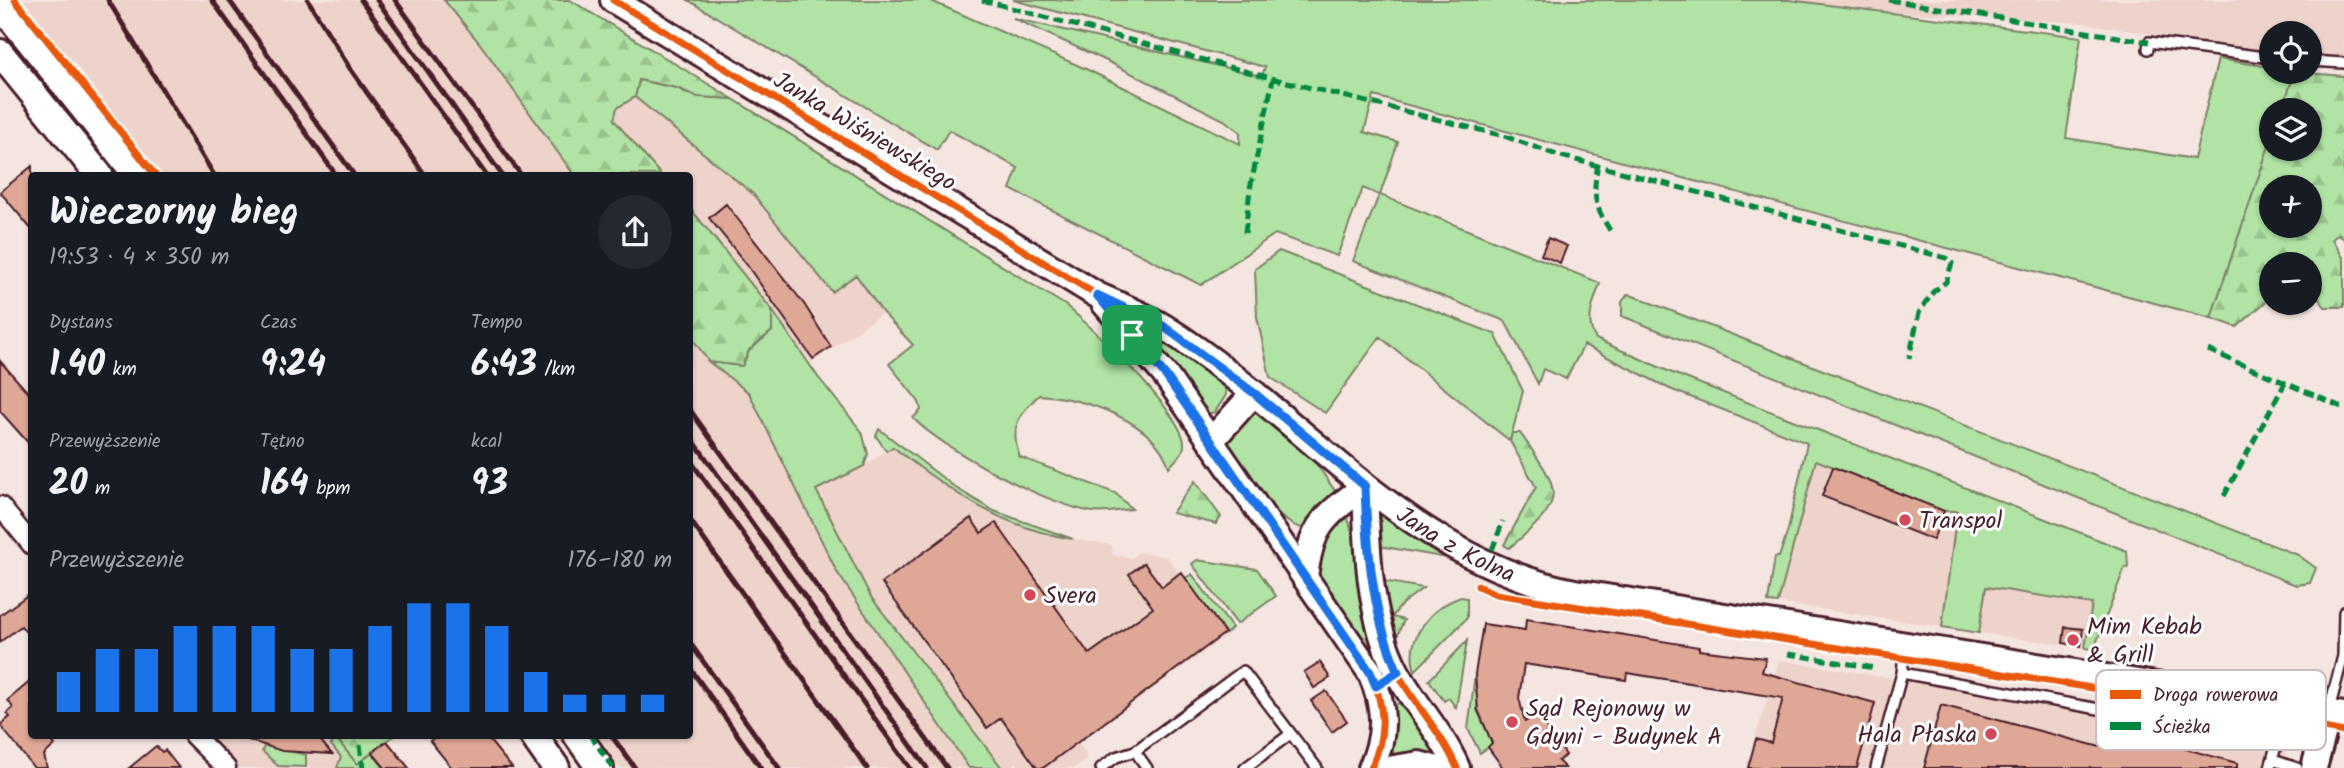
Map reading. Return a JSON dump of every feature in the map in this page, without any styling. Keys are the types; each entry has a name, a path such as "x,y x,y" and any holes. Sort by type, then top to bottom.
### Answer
{"main road":[{"name":"Janka Wiśniewskiego","path":"612,0 1097,295 1163,326 1254,393 1365,486"},
{"path":"0,4 135,172"},
{"path":"0,53 97,172"},
{"name":"Janka Wiśniewskiego","path":"1097,295 1166,376 1370,672 1379,695 1384,722 1371,768"},
{"path":"1212,441 1254,393"},
{"path":"1305,578 1314,533 1324,517 1365,486"},
{"path":"1365,486 1373,587 1384,639 1398,672 1446,743 1458,768"},
{"name":"Jana z Kolna","path":"1365,486 1454,547 1528,580 1576,592 2096,674"},
{"path":"2326,739 2336,714"},
{"path":"536,739 556,768"},
{"path":"579,739 583,768"},
{"path":"580,739 600,768"},
{"path":"2314,768 2321,750"},
{"path":"1394,768 1419,764 1434,768"}],"street":[{"path":"0,506 28,540"},
{"path":"197,739 226,768"}],"lane":[{"path":"2148,49 2149,42 2259,56"},
{"path":"2322,61 2344,62"},
{"path":"2336,714 2343,656 2344,612"},
{"path":"1876,768 1902,673 1906,644"},
{"path":"1101,768 1116,757 1135,751 1243,671 1289,735 1317,768"},
{"path":"1902,673 2096,709"},
{"path":"1245,768 1289,735"},
{"path":"1135,751 1147,768"},
{"path":"2272,764 2297,768"}],"shaded area":[{"path":"24,0 568,0 671,68 799,174 883,313 758,400 860,576 816,490 859,469 892,447 950,490 1009,522 1045,535 1112,545 1113,555 1132,558 1138,552 1167,557 1227,635 1078,743 1086,753 1086,759 1074,768 1021,768 1016,762 1010,768 620,768 600,739 693,739 693,172 161,172"},
{"path":"1789,0 2344,0 2344,57 2322,57 2322,21 2259,21 2259,52 2084,23 1848,9"},
{"path":"1815,460 1944,511 1958,511 1942,627 1778,603"},
{"path":"1986,587 2092,604 2085,648 1979,633"},
{"path":"1779,660 2096,711 2096,750 2286,750 2281,768 1746,768"},
{"path":"210,739 337,739 357,764 353,768 237,768"}],"green space":[{"path":"444,0 570,0 733,99 698,97 677,88 639,80 635,97 617,108 614,120 658,172 572,172 481,45"},
{"path":"688,0 929,0 1086,69 1240,144 1240,132 1224,120 1109,62 1013,18 1262,76 1265,67 1013,0 1789,0 2081,37 2066,138 2194,159 2218,59 2259,65 2259,84 2291,84 2286,98 2259,98 2259,161 2264,161 2211,318 1374,96 1364,132 1398,142 1380,195 1600,283 1590,318 1596,339 1670,372 2127,551 2128,568 2125,567 2094,649 2085,648 2092,604 1986,587 1979,633 1942,627 1957,511 1944,511 1816,460 1778,603 1768,602 1775,557 1779,557 1788,530 1807,443 1670,389 1584,345 1566,379 1543,369 1538,384 1505,321 1353,261 1379,195 1363,188 1337,256 1275,234 1201,285 1010,189 1018,168 949,130 937,150"},
{"path":"2322,74 2344,76 2344,239 2339,234 2332,239 2344,259 2344,307 2325,307 2322,303 2322,252 2259,252 2259,308 2237,327 2211,318 2259,176 2259,238 2322,238 2322,175 2259,175 2264,161 2322,161 2322,98 2286,98 2291,84 2322,84"},
{"path":"639,80 677,88 687,94 733,99 1065,305 1154,393 1180,431 1184,445 1181,454 1169,467 1149,436 1115,414 1076,401 1039,395 1018,423 1015,438 1020,457 1115,493 1132,509 1099,512 1052,500 998,475 947,445 913,418 921,410 919,402 889,364 913,345 883,313 856,275 832,292 753,194 635,97"},
{"path":"693,212 772,310 772,331 749,350 742,366 709,362 693,339"},
{"path":"1279,251 1495,334 1523,391 1510,441 1380,337 1325,413 1270,377 1257,317 1255,269"},
{"path":"1628,294 2298,555 2316,568 2310,583 2296,585 1622,316 1622,302"},
{"path":"772,310 818,377 862,432 868,454 864,466 816,490 871,597 1002,768 969,768 837,572 749,393 709,362 742,366 749,351 772,331"},
{"path":"1122,314 1224,383 1226,395 1215,412 1205,415"},
{"path":"1257,413 1309,453 1337,494 1317,506 1302,528 1290,523 1268,504 1224,440 1251,414"},
{"path":"879,429 956,488 994,511 1073,539 1023,526 977,505 934,478 893,447 886,451 876,436"},
{"path":"1512,433 1520,433 1534,453 1551,482 1553,494 1550,506 1542,518 1509,548 1504,545 1536,487 1510,441"},
{"path":"1195,481 1221,517 1216,524 1172,513"},
{"path":"1370,511 1383,513 1453,559 1380,546"},
{"path":"1343,516 1348,519 1353,535 1382,664 1379,665 1318,573 1324,539"},
{"path":"1197,560 1257,569 1276,596 1237,624 1192,564"},
{"path":"1192,574 1232,628 1226,634 1185,578"},
{"path":"1383,581 1423,588 1403,603 1392,617 1404,620 1396,639"},
{"path":"1461,597 1467,598 1467,618 1415,671 1413,647 1423,625 1440,608"},
{"path":"1467,641 1456,708 1449,698 1444,701 1429,680"},
{"path":"1475,675 1480,676 1477,710 1493,744 1480,753 1468,729"},
{"path":"1404,699 1440,755 1419,752 1393,754 1394,706"},
{"path":"337,739 357,764 372,753 384,768 337,768 341,757 331,745"},
{"path":"337,739 390,739 357,764"},
{"path":"265,745 306,755 306,767 278,766 262,751"}],"building":[{"path":"32,166 32,172 28,172 28,225 0,192"},
{"path":"726,204 804,304 831,347 813,359 744,261 709,218"},
{"path":"1548,238 1567,246 1560,263 1541,255"},
{"path":"0,361 28,392 28,442 0,411"},
{"path":"1833,467 1944,511 1933,540 1822,496"},
{"path":"971,518 981,533 996,523 1089,654 1153,608 1129,574 1144,563 1162,587 1181,572 1225,633 1043,768 1037,768 1001,718 987,728 882,583"},
{"path":"28,595 28,634 21,626 0,642 0,615"},
{"path":"1526,619 1699,647 1699,650 1766,658 1762,672 1875,703 1857,768 1748,768 1756,739 1771,743 1783,698 1627,673 1626,680 1524,664 1519,698 1525,722 1537,714 1566,755 1558,761 1565,768 1503,768 1488,747 1492,743 1478,710 1475,674 1483,624 1525,630"},
{"path":"2065,627 2083,629 2081,646 2063,643"},
{"path":"1320,662 1330,678 1314,688 1304,672"},
{"path":"28,683 28,739 50,739 55,745 44,755 47,768 34,768 0,725 10,717 7,713 13,708 8,700"},
{"path":"1326,691 1347,721 1332,732 1311,701"},
{"name":"Hala Płaska","path":"1941,705 2096,746 2096,750 2190,750 2237,763 2237,768 1924,768"},
{"path":"245,739 319,739 332,754 282,751"},
{"path":"488,739 512,768 452,768 430,741"},
{"path":"387,741 409,768 385,768 372,752"},
{"path":"156,746 162,752 165,750 179,768 129,768"}],"railway":[{"path":"108,0 212,172"},
{"path":"212,0 334,172"},
{"path":"229,0 352,172"},
{"path":"308,0 349,67 423,172"},
{"path":"361,0 484,172"},
{"path":"377,0 500,172"},
{"path":"395,0 519,172"},
{"path":"693,414 947,768"},
{"path":"693,440 927,768"},
{"path":"693,464 910,768"},
{"path":"693,524 867,768"},
{"path":"693,647 779,768"},
{"path":"693,672 761,768"},
{"path":"614,739 635,768"}],"marked path":[{"path":"982,0 1263,76 1504,136 1557,155 1946,258 1952,263 1946,282 1933,292 1919,313 1909,358"},
{"path":"1889,0 2149,42"},
{"path":"1245,233 1250,189 1273,79"},
{"path":"1598,164 1596,200 1611,232"},
{"path":"2208,350 2344,408"},
{"path":"2224,496 2285,383"},
{"path":"1492,550 1503,521"},
{"path":"1788,654 1875,668"},
{"path":"593,739 613,768"},
{"path":"360,745 363,768"}],"cycle path":[{"path":"15,0 153,172"},
{"path":"613,0 1097,295 1163,326 1254,393 1365,486 1371,581 1387,651 1397,672 1444,743 1457,768"},
{"path":"1101,300 1166,376 1370,672 1379,697 1382,720 1380,743 1371,768"},
{"path":"1478,586 1496,594 2096,689"},
{"path":"2326,728 2344,732"}],"place":[{"name":"Transpol","path":"1905,520"},
{"name":"Svera","path":"1030,595"},
{"name":"Mim Kebab & Grill","path":"2073,640"},
{"name":"Sąd Rejonowy w Gdyni - Budynek A","path":"1512,722"},
{"name":"Hala Płaska","path":"1991,734"}],"route":[{"path":"1097,295 1163,326 1254,393 1365,486 1373,587 1384,639 1398,672 1376,686 1370,672 1166,376 1132,335 1097,295"}]}
